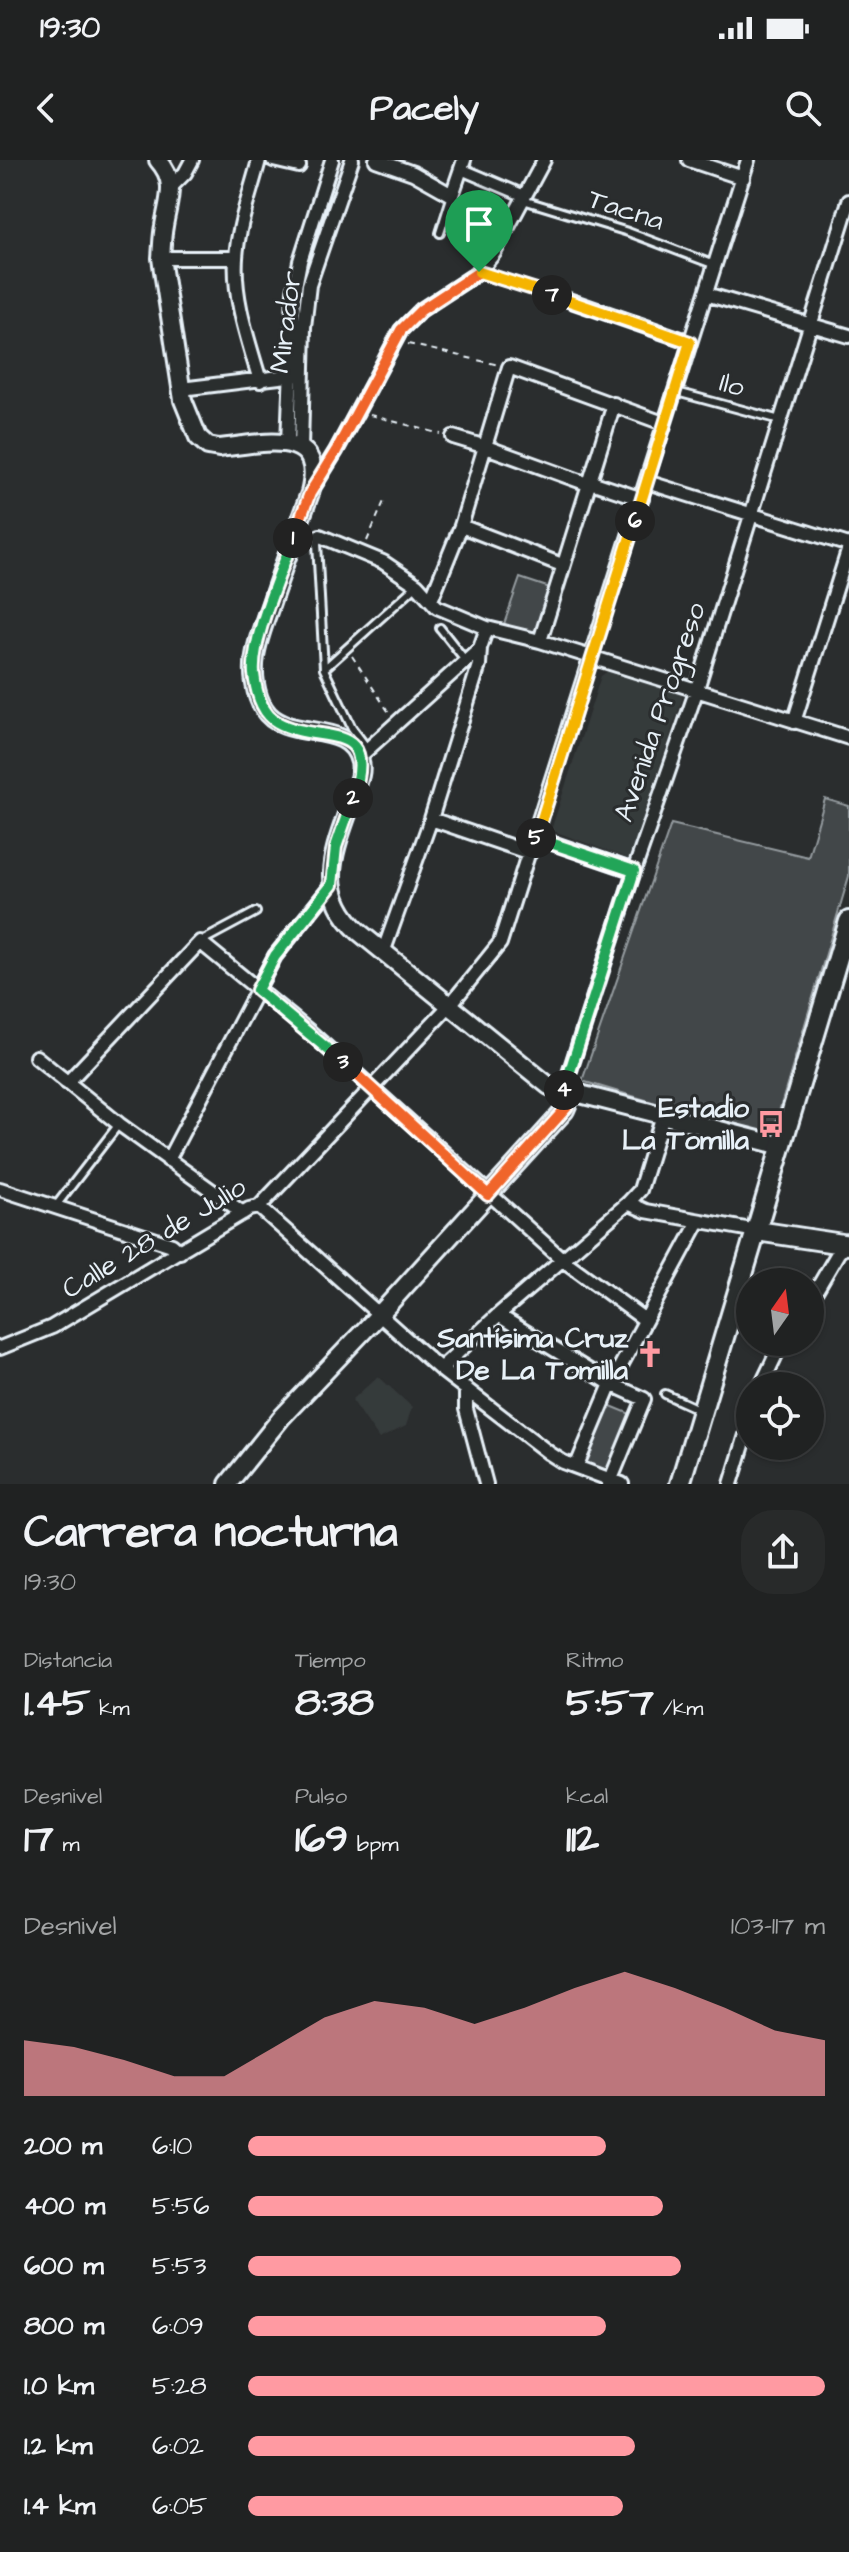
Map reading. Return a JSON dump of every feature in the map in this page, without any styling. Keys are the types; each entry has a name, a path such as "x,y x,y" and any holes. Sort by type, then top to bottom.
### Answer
{"main road":[{"path":"680,1484 849,921"},
{"path":"757,1231 848,1243"}],"street":[{"path":"158,160 165,167 172,186 162,235 161,258 181,389 191,425 208,446 294,445 310,459 313,469 310,493"},
{"path":"172,186 192,160"},
{"path":"259,160 236,258 236,281 243,321 260,381"},
{"path":"273,160 299,166"},
{"name":"Mirador","path":"294,445 297,375 294,292 300,261 332,160"},
{"name":"Mirador","path":"297,375 309,285 352,160"},
{"path":"376,160 413,173 452,195 462,164 520,194 523,200"},
{"path":"363,753 339,737 276,722 263,708 255,682 258,643 310,493 401,330 421,310 479,272 494,253 544,160"},
{"path":"689,160 743,178"},
{"name":"Calle 28 de Julio","path":"0,1348 52,1327 243,1213 259,1207 450,1005 500,943 748,160"},
{"name":"Avenida Progreso","path":"228,1484 281,1418 567,1107 564,1089 696,692 849,201"},
{"path":"161,258 236,258"},
{"path":"706,294 849,336"},
{"path":"557,296 690,342"},
{"path":"431,600 461,526 509,367 663,423"},
{"path":"181,389 297,375"},
{"path":"540,641 614,404"},
{"path":"453,437 588,484 594,483 642,499"},
{"path":"647,482 849,546 794,722"},
{"path":"461,526 562,565"},
{"path":"320,536 383,562 417,585 437,607 487,628 540,641 849,738"},
{"path":"384,950 431,819 479,665 480,648 487,628"},
{"path":"480,648 363,753 361,771 336,847 332,885 336,905 348,922 543,1083 782,1146"},
{"path":"431,819 530,853"},
{"path":"535,837 634,871"},
{"path":"168,1160 275,956 332,885"},
{"path":"67,1083 200,942 310,1032 563,1260 645,1320"},
{"path":"36,1057 119,1124 243,1213"},
{"path":"440,1369 640,1190 663,1115"},
{"path":"0,1189 172,1245 180,1252"},
{"path":"628,1203 646,1211 757,1231"},
{"path":"259,1207 440,1369 549,1453 614,1483 644,1399 611,1384 498,1315"},
{"path":"577,1465 611,1384 699,1221"},
{"path":"824,1277 838,1253 848,1243"},
{"path":"466,1388 466,1409 484,1483"},
{"path":"731,1484 738,1460"}],"lane":[{"path":"440,233 452,195"},
{"name":"Tacna","path":"523,200 628,232 715,265"},
{"name":"Ilo","path":"673,391 780,420"},
{"path":"320,536 317,543 324,669 363,753"},
{"path":"324,669 417,585"},
{"path":"440,628 466,661"},
{"path":"200,942 256,912"},
{"path":"55,1207 119,1124"},
{"path":"665,1394 700,1410"}],"path":[{"path":"479,272 557,296"},
{"path":"395,341 509,367"},
{"path":"357,412 453,437"},
{"path":"361,554 385,499"},
{"path":"347,648 396,722"}],"shaded area":[{"path":"520,578 550,588 534,634 504,624"},
{"path":"608,671 680,693 683,697 629,859 551,830 601,676"},
{"path":"825,799 849,806 849,876 773,1132 763,1135 582,1081 671,824 808,857"},
{"path":"378,1376 412,1407 406,1426 379,1439 352,1400"},
{"path":"606,1404 633,1415 610,1473 583,1461"}],"place":[{"name":"Estadio La Tomilla","path":"771,1124"},
{"name":"Santísima Cruz De La Tomilla","path":"650,1354"}],"route":[{"path":"479,272 690,342 535,837 634,871 564,1089 567,1107 488,1195 372,1087 257,990 275,956 332,885 331,871 336,847 361,766 354,748 345,740 282,725 267,714 260,701 254,675 258,643 310,493 401,330 421,310 479,272"}]}
